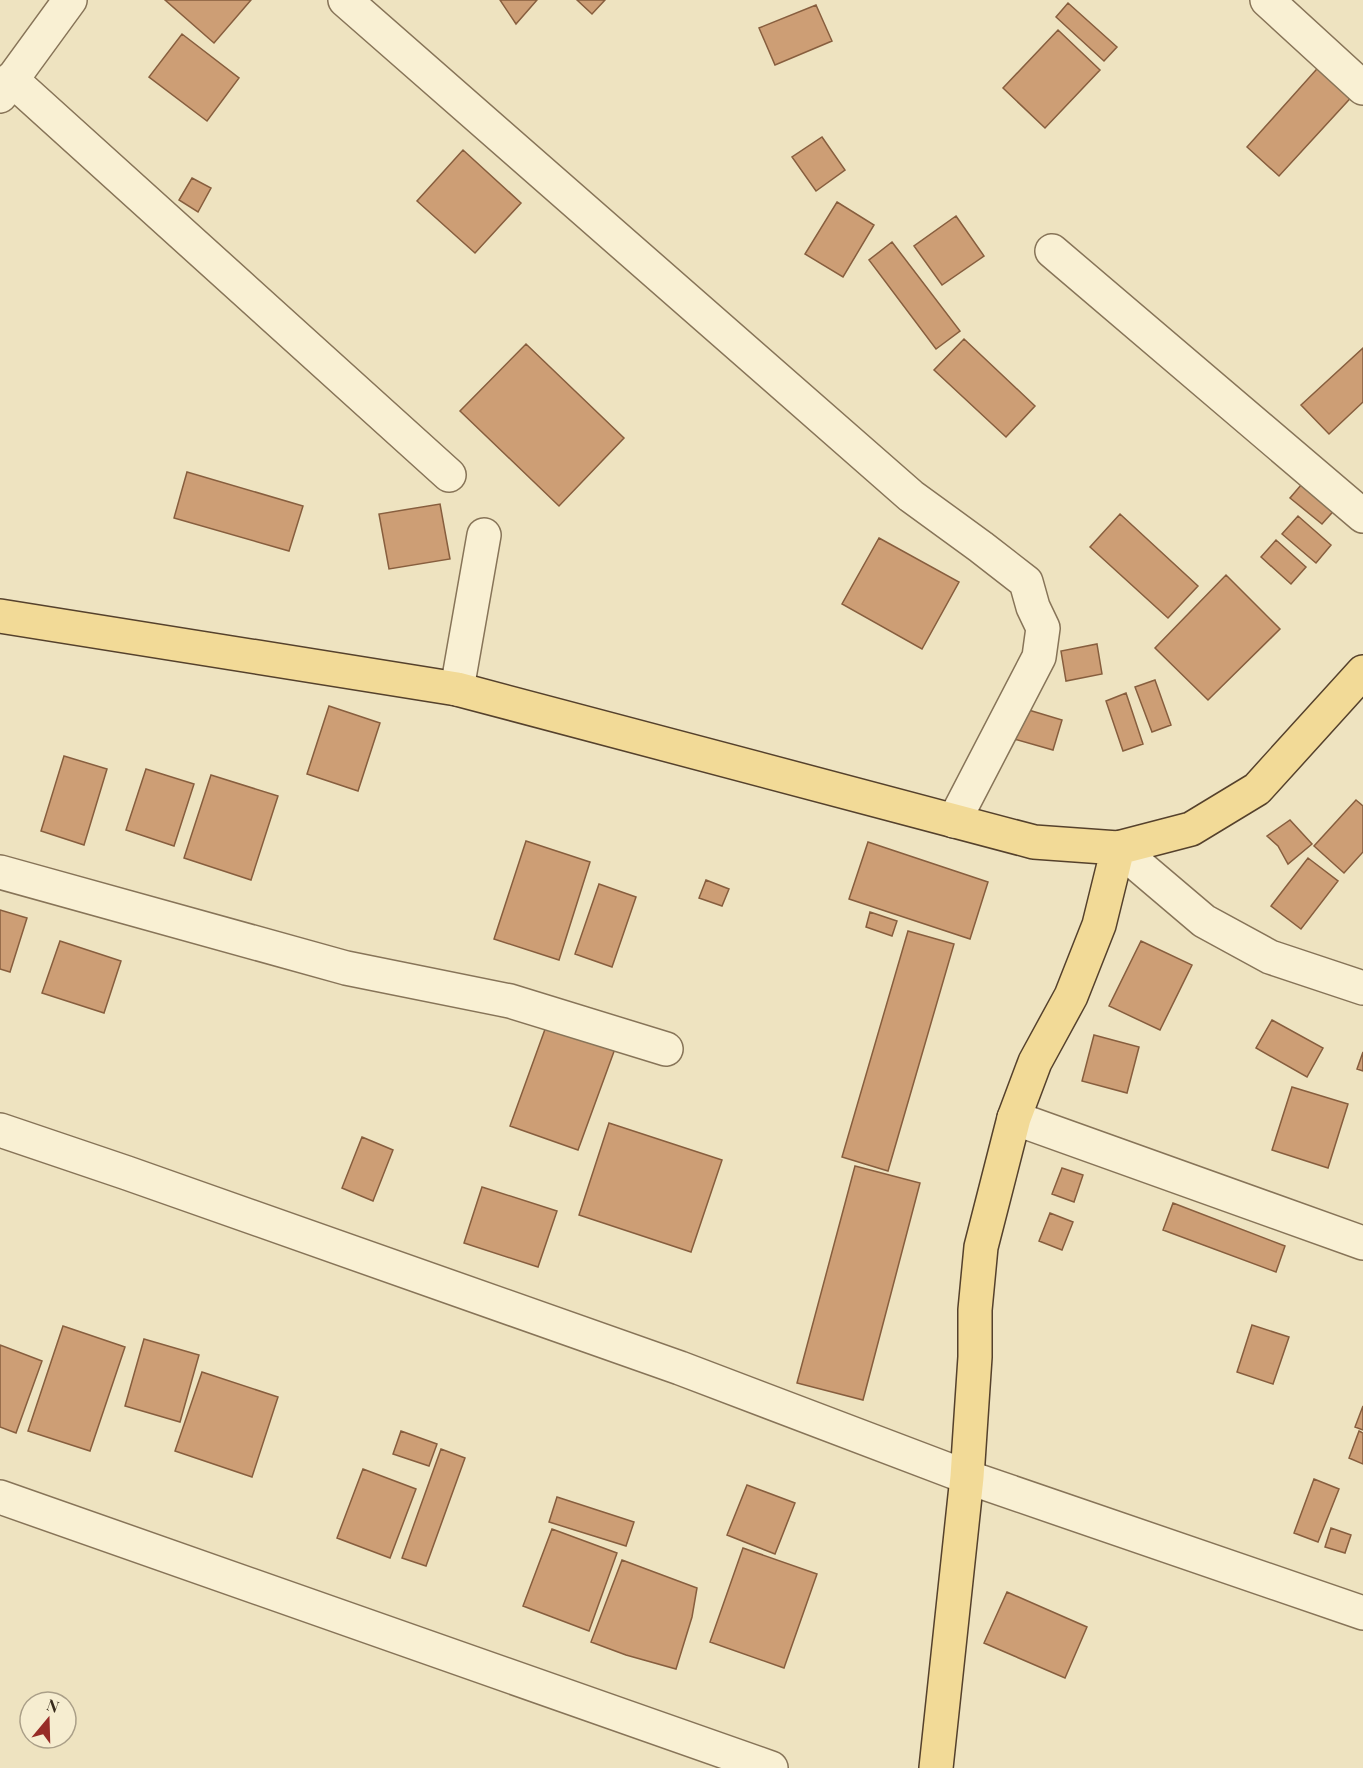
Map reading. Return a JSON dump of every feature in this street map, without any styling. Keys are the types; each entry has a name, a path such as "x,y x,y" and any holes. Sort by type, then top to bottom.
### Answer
{"main road":[{"path":"1,621 457,689 1034,842 1118,848 1191,829 1257,789 1363,672"},
{"path":"936,1768 967,1477 975,1357 975,1310 981,1247 1014,1118 1035,1062 1071,996 1099,926 1118,848"}],"street":[{"path":"70,0 6,87 449,475"},
{"path":"345,0 911,496 1026,582 1033,607 1043,628 1039,657 954,821"},
{"path":"1267,0 1363,88"},
{"path":"1052,251 1363,516"},
{"path":"457,689 484,535"},
{"path":"1118,848 1204,921 1270,957 1363,988"},
{"path":"0,872 346,968 510,1001 666,1049"},
{"path":"1014,1118 1363,1243"},
{"path":"0,1131 128,1173 680,1368 967,1477 1363,1613"},
{"path":"0,1497 771,1768"}],"building":[{"path":"165,0 251,0 214,43"},
{"path":"500,0 537,0 516,24"},
{"path":"577,0 605,0 592,14"},
{"path":"1068,3 1117,47 1104,61 1056,17"},
{"path":"816,5 832,41 775,65 759,28"},
{"path":"1058,30 1100,70 1045,128 1003,88"},
{"path":"182,34 239,78 207,121 149,77"},
{"path":"1324,61 1357,91 1279,176 1247,147"},
{"path":"822,137 845,170 816,191 792,157"},
{"path":"463,150 521,203 475,253 417,201"},
{"path":"192,178 211,188 198,212 179,200"},
{"path":"837,202 874,225 843,277 805,254"},
{"path":"956,216 984,256 942,285 914,246"},
{"path":"892,242 960,331 936,349 869,260"},
{"path":"964,339 1035,406 1006,437 934,370"},
{"path":"526,344 624,438 559,506 460,411"},
{"path":"1363,348 1363,402 1329,434 1301,405"},
{"path":"187,472 303,506 289,551 174,518"},
{"path":"1307,478 1339,505 1322,524 1290,498"},
{"path":"440,504 450,559 389,569 379,514"},
{"path":"1120,514 1198,586 1168,618 1090,547"},
{"path":"1298,516 1331,545 1316,563 1282,534"},
{"path":"879,538 959,582 922,649 842,604"},
{"path":"1276,540 1306,567 1291,584 1261,557"},
{"path":"1226,575 1280,629 1208,700 1155,648"},
{"path":"1097,644 1102,674 1066,681 1061,651"},
{"path":"1155,680 1171,725 1152,732 1135,687"},
{"path":"1126,693 1143,744 1123,751 1106,701"},
{"path":"329,706 380,723 358,791 307,774"},
{"path":"1022,708 1062,720 1053,750 1014,739"},
{"path":"64,756 107,769 84,845 41,831"},
{"path":"146,769 194,784 174,846 126,830"},
{"path":"211,775 278,796 251,880 184,858"},
{"path":"1356,800 1363,806 1363,852 1344,873 1314,846"},
{"path":"1290,820 1312,844 1288,864 1278,846 1267,836"},
{"path":"526,841 590,862 559,960 494,939"},
{"path":"868,842 988,882 970,939 849,899"},
{"path":"1308,858 1338,881 1301,929 1271,906"},
{"path":"706,880 729,889 722,906 699,898"},
{"path":"599,884 636,897 612,967 575,954"},
{"path":"0,910 27,918 10,972 0,969"},
{"path":"870,912 897,921 892,936 866,927"},
{"path":"908,931 954,944 888,1171 842,1157"},
{"path":"60,941 121,961 104,1013 42,993"},
{"path":"1141,941 1192,965 1160,1030 1109,1006"},
{"path":"1272,1020 1323,1048 1307,1077 1256,1048"},
{"path":"548,1021 616,1046 578,1150 510,1126"},
{"path":"1094,1035 1139,1047 1127,1093 1082,1081"},
{"path":"1363,1052 1363,1071 1357,1069"},
{"path":"1292,1087 1348,1104 1328,1168 1272,1150"},
{"path":"609,1123 722,1160 691,1252 579,1215"},
{"path":"362,1137 393,1150 373,1201 342,1188"},
{"path":"855,1166 920,1183 863,1400 797,1383"},
{"path":"1062,1168 1083,1175 1074,1202 1052,1194"},
{"path":"482,1187 557,1211 538,1267 464,1243"},
{"path":"1173,1203 1285,1246 1276,1272 1163,1230"},
{"path":"1050,1213 1073,1222 1062,1250 1039,1241"},
{"path":"1252,1325 1289,1337 1273,1384 1237,1372"},
{"path":"63,1326 125,1347 90,1451 28,1431"},
{"path":"144,1339 199,1355 180,1422 125,1406"},
{"path":"0,1345 42,1361 16,1433 0,1427"},
{"path":"202,1372 278,1397 252,1477 175,1451"},
{"path":"1363,1406 1363,1430 1355,1427"},
{"path":"401,1431 437,1444 429,1466 393,1454"},
{"path":"1359,1431 1363,1433 1363,1464 1349,1458"},
{"path":"441,1449 465,1458 426,1566 402,1558"},
{"path":"363,1469 416,1489 390,1558 337,1538"},
{"path":"1314,1479 1339,1489 1318,1542 1294,1533"},
{"path":"747,1485 795,1503 775,1554 727,1535"},
{"path":"557,1497 634,1522 626,1546 549,1522"},
{"path":"1331,1528 1351,1535 1345,1553 1325,1547"},
{"path":"552,1529 617,1553 589,1631 523,1606"},
{"path":"743,1548 817,1574 784,1668 710,1642"},
{"path":"622,1560 697,1588 692,1617 676,1669 591,1642"},
{"path":"1007,1592 1087,1627 1065,1678 984,1643"}]}
